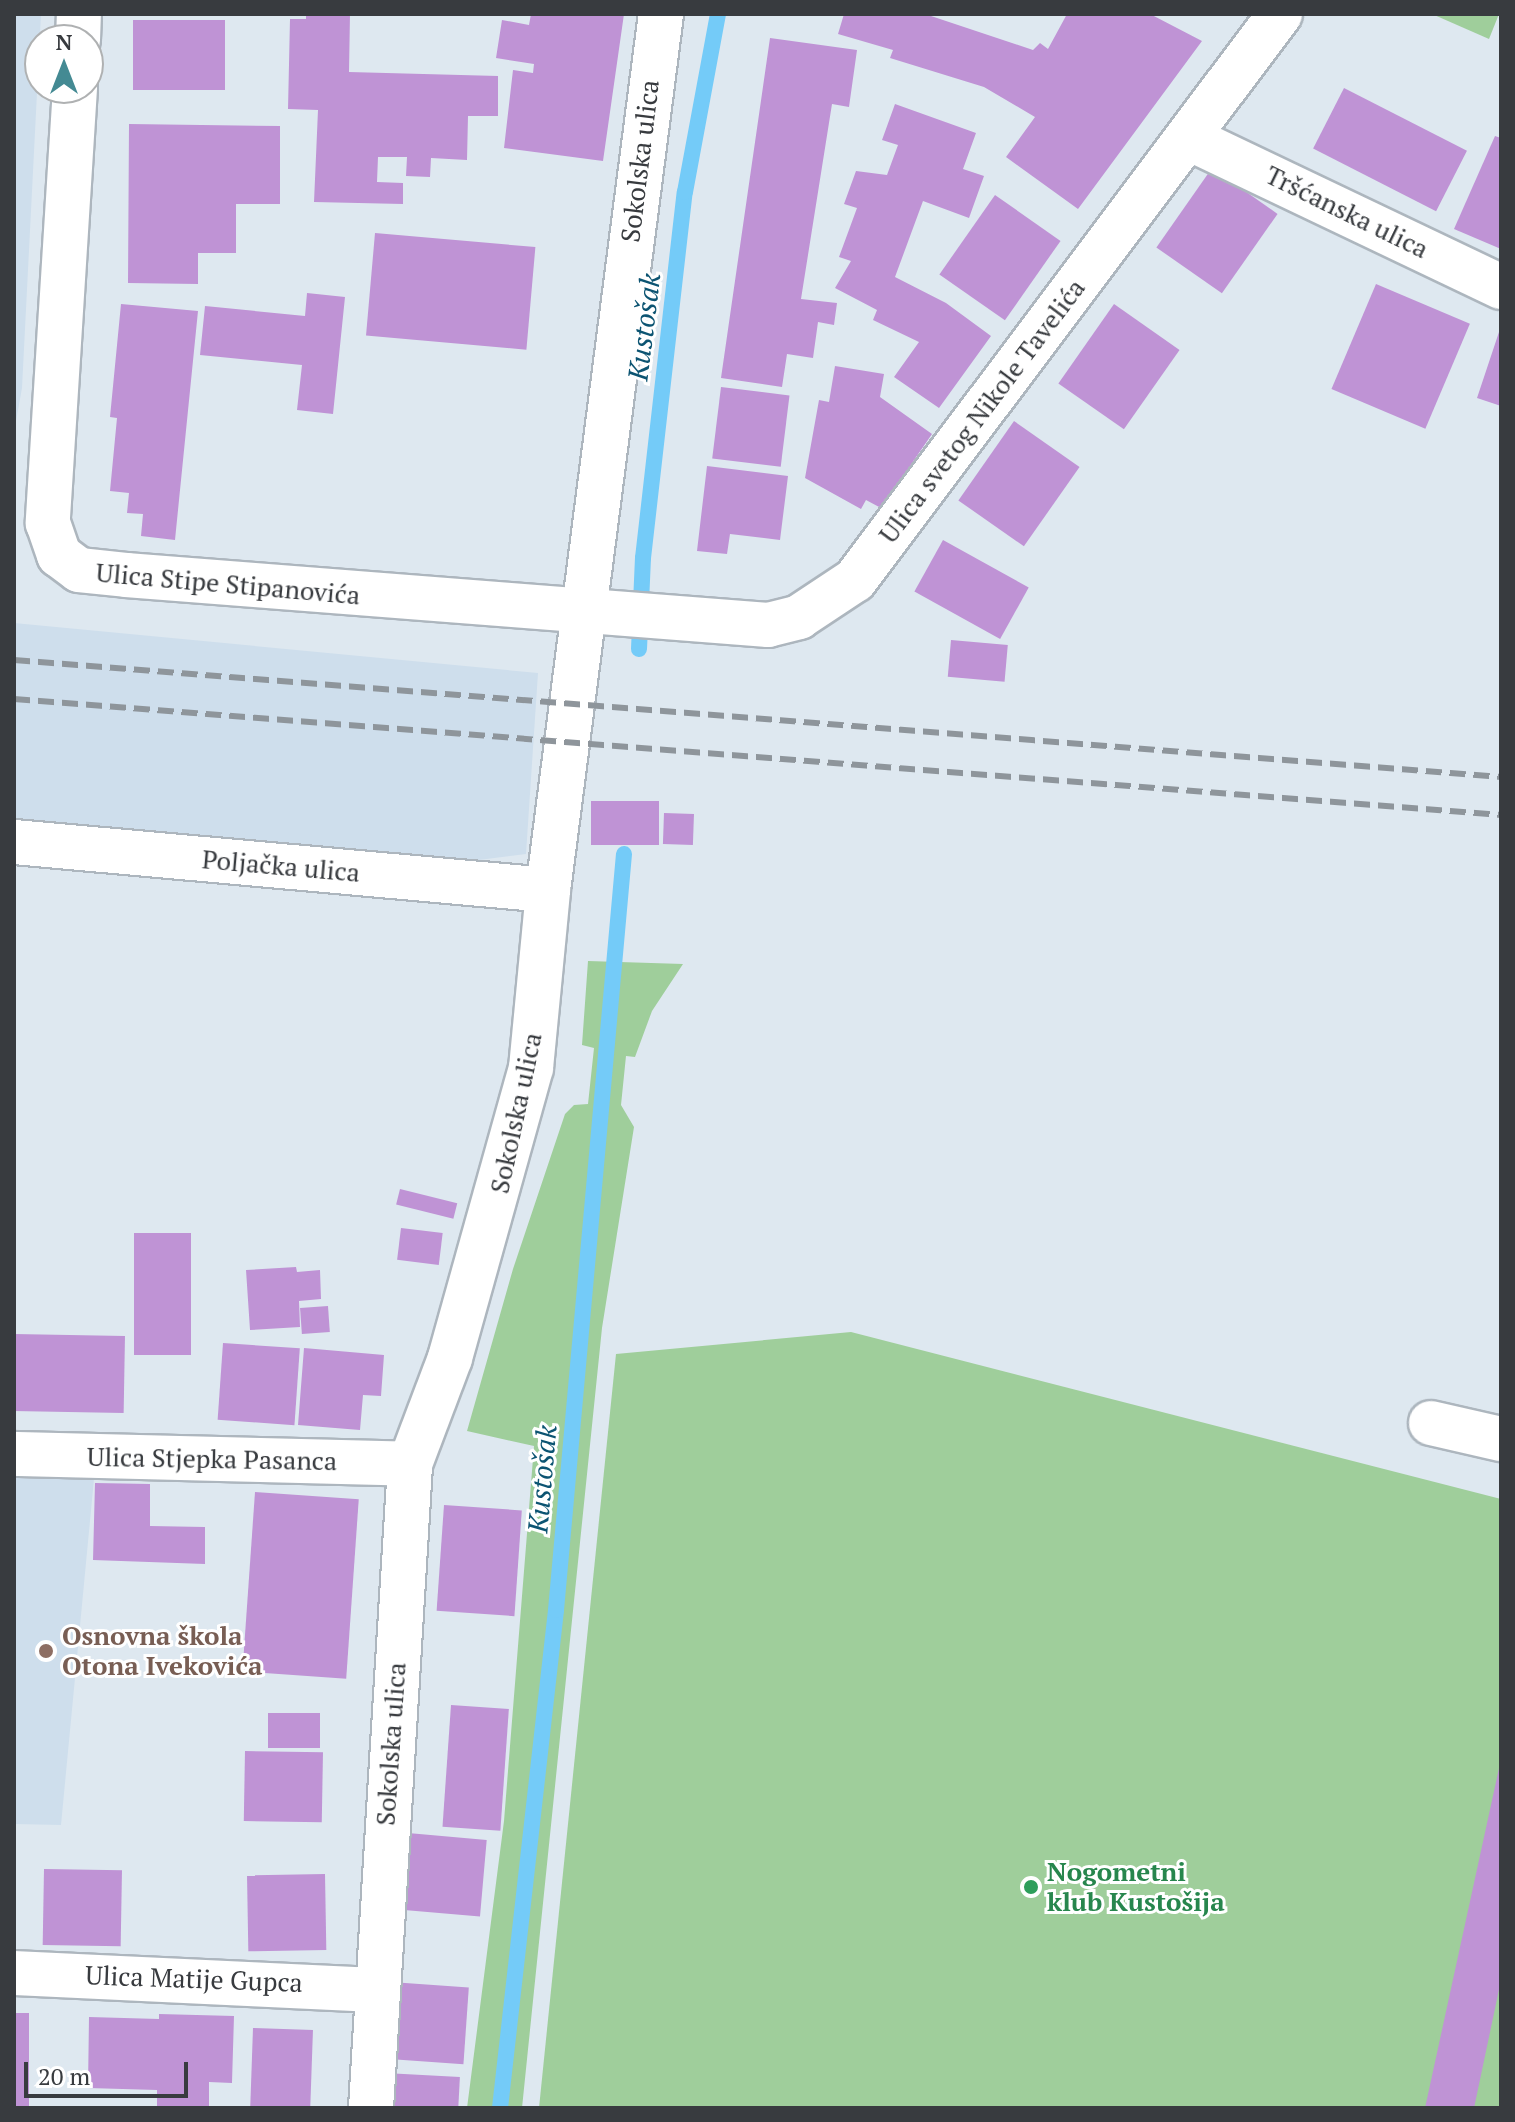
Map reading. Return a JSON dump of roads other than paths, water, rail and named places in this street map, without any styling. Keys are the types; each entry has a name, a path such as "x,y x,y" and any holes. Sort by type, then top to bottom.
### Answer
{"street":[{"name":"Sokolska ulica","path":"371,2108 375,1990 410,1464 450,1358 531,1068 548,890 618,616 661,14"},
{"name":"Ulica svetog Nikole Tavelića","path":"618,616 781,624 827,602 855,580 1119,226 1191,139 1280,14"},
{"name":"Ulica Stipe Stipanovića","path":"74,104 48,523 59,555 79,570 618,616"},
{"name":"Tršćanska ulica","path":"1191,139 1501,287"},
{"name":"Poljačka ulica","path":"14,842 548,890"},
{"path":"1431,1423 1501,1439"},
{"name":"Ulica Stjepka Pasanca","path":"14,1454 410,1464"},
{"name":"Ulica Matije Gupca","path":"14,1973 375,1990"}],"waterway":[{"name":"Kustošak","path":"639,649 643,558 685,192 718,14"},
{"name":"Kustošak","path":"500,2108 556,1610 624,854"}],"railway":[{"path":"14,660 1501,777"},
{"path":"14,699 1501,815"}],"place":[{"name":"Osnovna škola Otona Ivekovića","path":"46,1651"},
{"name":"Nogometni klub Kustošija","path":"1031,1887"}]}
